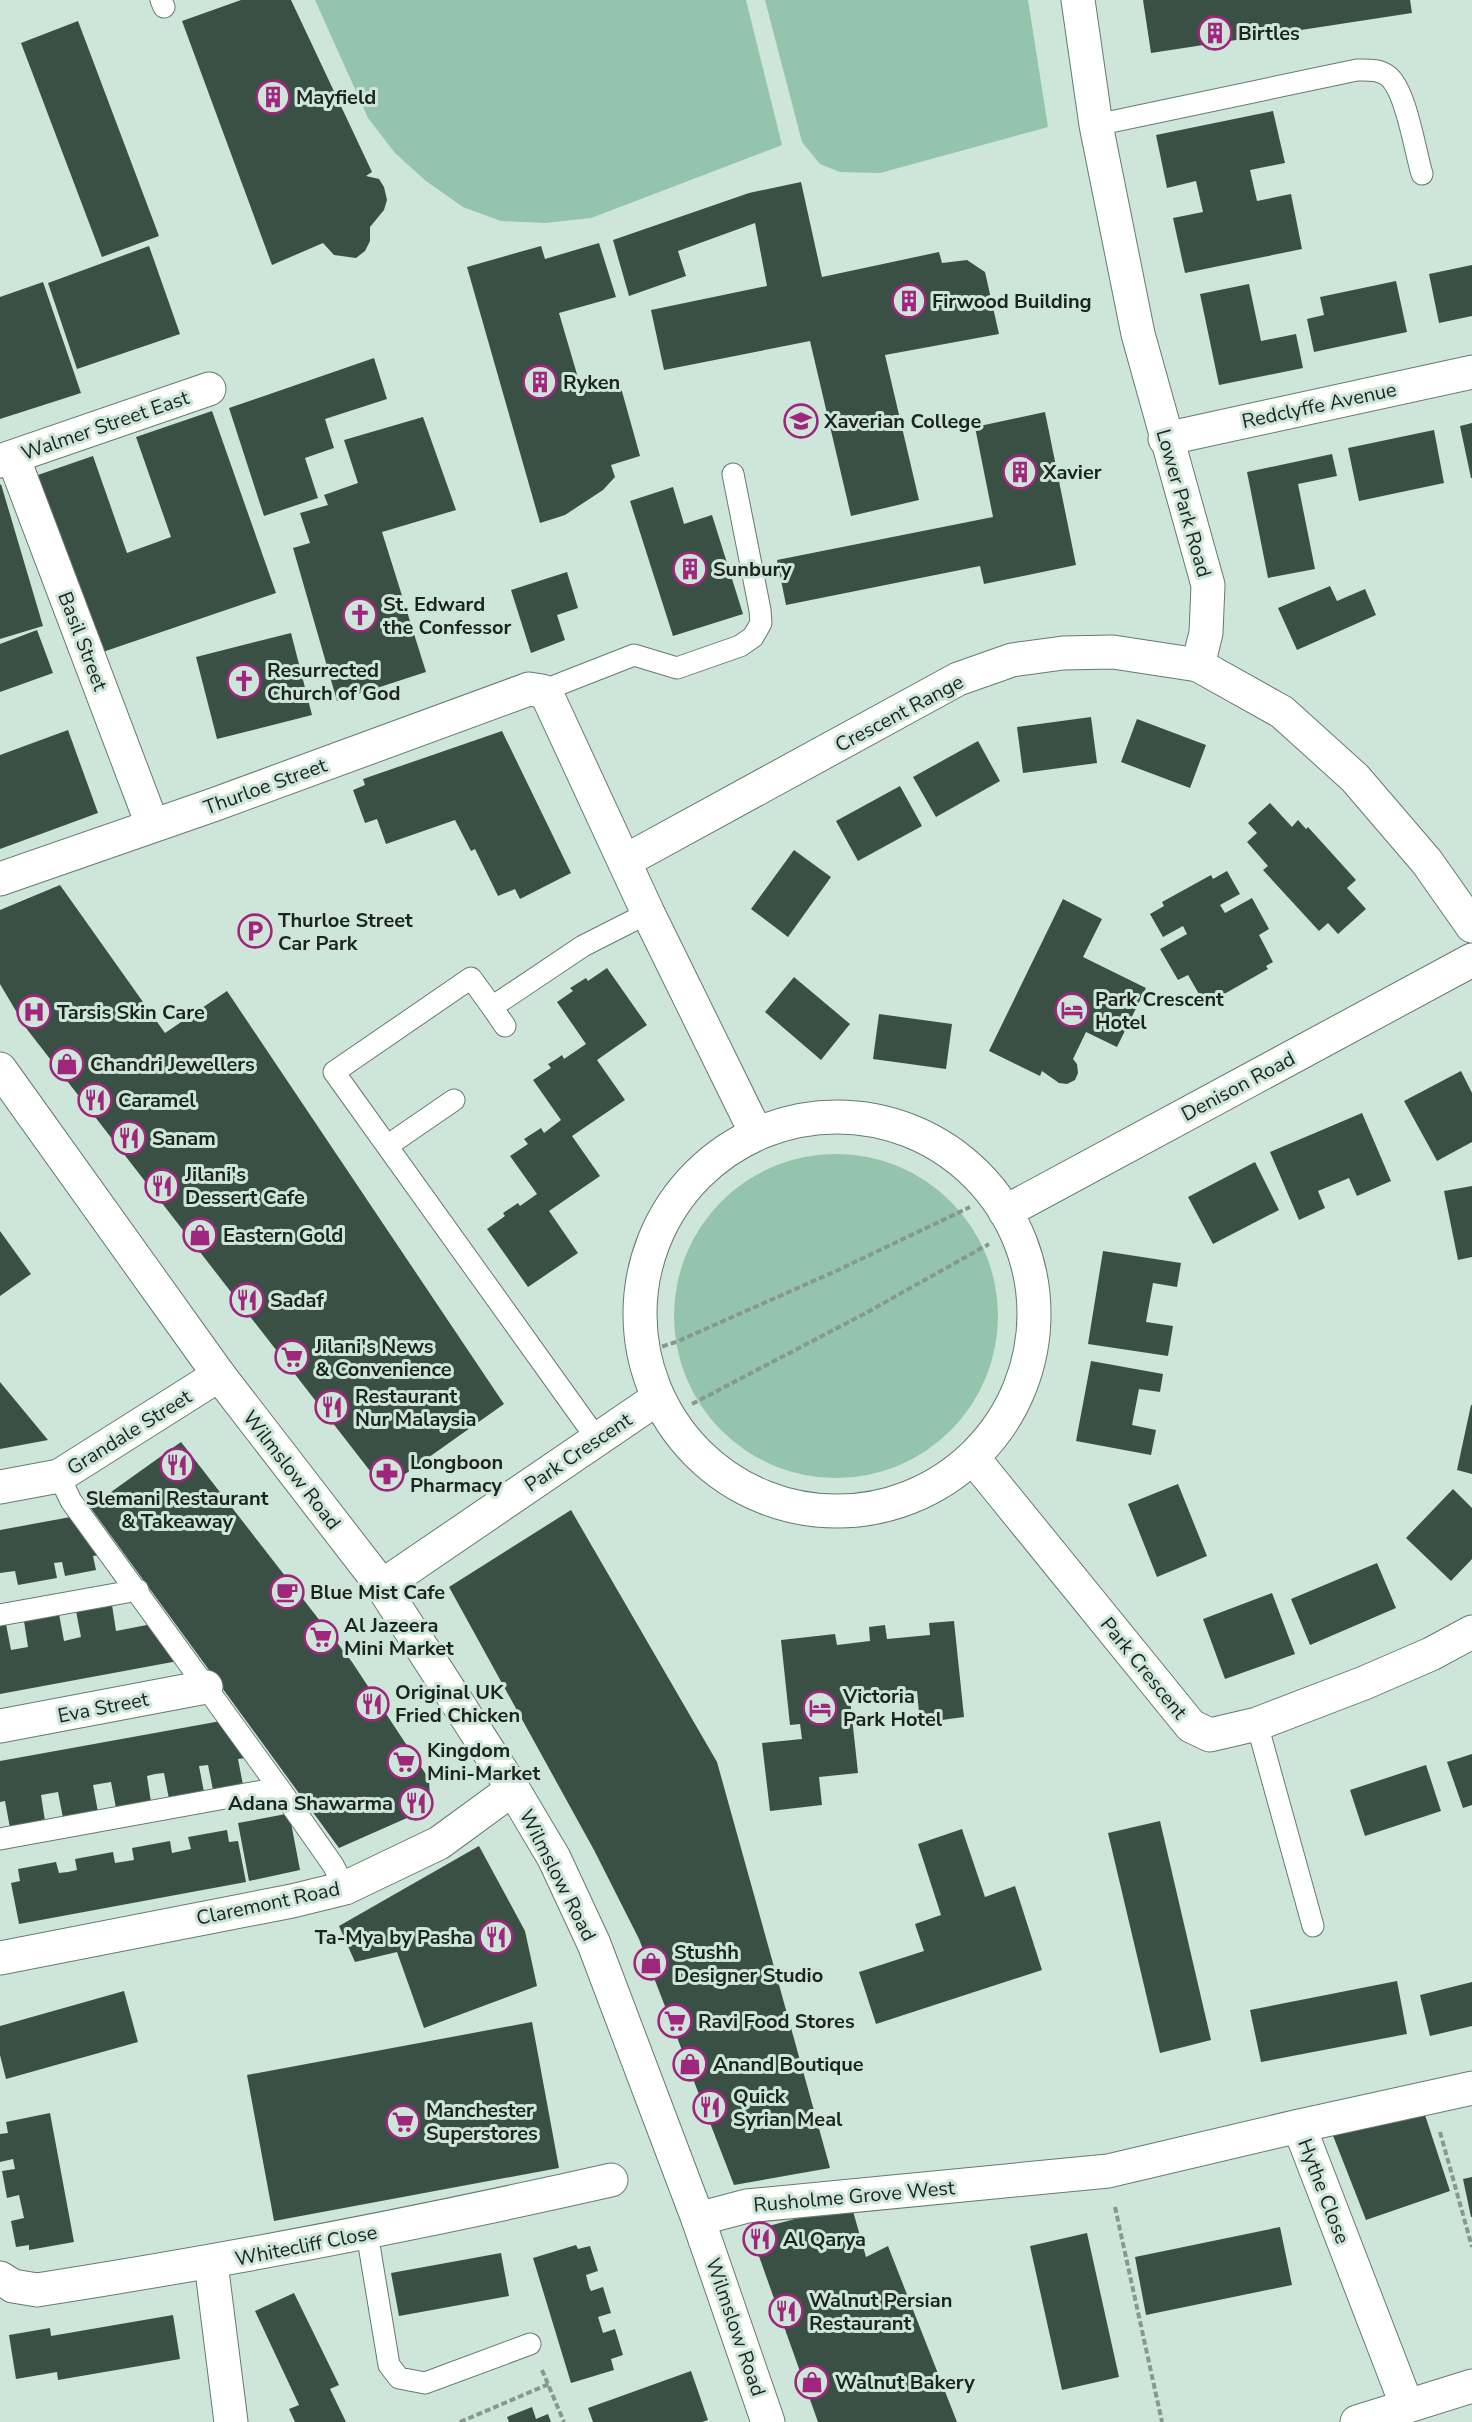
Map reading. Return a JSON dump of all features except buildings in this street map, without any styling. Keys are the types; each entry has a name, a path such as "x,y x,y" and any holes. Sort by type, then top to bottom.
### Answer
{"main road":[{"name":"Lower Park Road","path":"1078,0 1096,125 1138,334 1165,439 1208,585 1206,633 1198,665"},
{"name":"Redclyffe Avenue","path":"1165,439 1472,372"},
{"name":"Walmer Street East","path":"7,459 209,389"},
{"name":"Basil Street","path":"7,459 152,824"},
{"name":"Crescent Range","path":"625,861 958,679 1012,660 1063,654 1113,652 1198,665"},
{"path":"1198,665 1282,712 1355,778 1427,862 1472,926"},
{"path":"535,690 549,699 648,913 755,1131"},
{"name":"Thurloe Street","path":"0,879 535,690"},
{"name":"Denison Road","path":"1004,1212 1472,960"},
{"name":"Wilmslow Road","path":"0,1068 219,1375 382,1586 513,1789 554,1858 583,1917 698,2219 768,2422"},
{"path":"846,1113 889,1121 931,1140 974,1173 1004,1212 1031,1289 1032,1341 1002,1424 974,1459 950,1480 926,1494 882,1508 842,1514 799,1510 757,1492 720,1470 662,1410 645,1352 642,1321 646,1264 668,1212 705,1171 755,1131 799,1116 846,1113"},
{"name":"Grandale Street","path":"0,1487 59,1476 219,1375"},
{"name":"Park Crescent","path":"382,1586 597,1439 662,1410"},
{"name":"Park Crescent","path":"974,1459 1191,1726 1210,1735 1257,1724 1364,1683 1431,1654 1472,1632"},
{"name":"Eva Street","path":"0,1726 206,1687"},
{"name":"Claremont Road","path":"0,1958 345,1888 439,1843 513,1789"},
{"path":"1299,2126 1472,2088"},
{"name":"Hythe Close","path":"1013,2182 1108,2171 1299,2126 1407,2406"},
{"name":"Whitecliff Close","path":"0,2278 13,2286 37,2290 211,2263 367,2233 611,2180"},
{"name":"Rusholme Grove West","path":"698,2219 747,2206 1013,2182"},
{"path":"211,2263 231,2422"},
{"path":"1357,2422 1472,2386"}],"lane":[{"path":"1096,125 1357,70 1374,69 1389,76 1400,92 1422,174"},
{"path":"535,690 634,655 677,668 740,646 753,637 761,623 760,610 734,474"},
{"path":"492,1007 583,946 648,913"},
{"path":"505,1026 471,978 334,1072 597,1439"},
{"path":"387,1146 454,1100"},
{"path":"59,1476 71,1501 138,1590 279,1788 333,1865 345,1888"},
{"path":"0,1615 138,1590"},
{"path":"1257,1724 1313,1926"},
{"path":"0,1839 279,1788"},
{"path":"367,2233 389,2366 399,2378 425,2383 530,2344"}],"path":[{"path":"645,1352 676,1342 836,1271 1004,1212"},
{"path":"662,1410 699,1399 864,1314 1004,1212"},
{"path":"1429,2097 1472,2247"},
{"path":"1108,2171 1162,2422"},
{"path":"460,2422 549,2384"}],"green space":[{"path":"315,0 746,0 782,145 591,218 545,223 501,221 463,207 426,181 395,153 368,118"},
{"path":"765,0 1028,0 1048,127 880,173 840,172 820,164 802,142"},
{"path":"836,1154 868,1157 898,1166 926,1181 951,1201 971,1226 986,1254 995,1284 998,1316 995,1348 986,1378 971,1406 951,1431 926,1451 898,1466 868,1475 836,1478 804,1475 774,1466 746,1451 721,1431 701,1406 686,1378 677,1348 674,1316 677,1284 686,1254 701,1226 721,1201 746,1181 774,1166 804,1157"}],"place":[{"name":"Birtles","path":"1215,33"},
{"name":"Mayfield","path":"273,97"},
{"name":"Firwood Building","path":"909,301"},
{"name":"Ryken","path":"540,382"},
{"name":"Xaverian College","path":"801,421"},
{"name":"Xavier","path":"1020,472"},
{"name":"Sunbury","path":"690,569"},
{"name":"St. Edward the Confessor","path":"360,615"},
{"name":"Resurrected Church of God","path":"244,681"},
{"name":"Thurloe Street Car Park","path":"255,931"},
{"name":"Park Crescent Hotel","path":"1072,1010"},
{"name":"Tarsis Skin Care","path":"34,1012"},
{"name":"Chandri Jewellers","path":"67,1064"},
{"name":"Caramel","path":"95,1100"},
{"name":"Sanam","path":"129,1138"},
{"name":"Jilani's Dessert Cafe","path":"162,1186"},
{"name":"Eastern Gold","path":"200,1235"},
{"name":"Sadaf","path":"247,1300"},
{"name":"Jilani's News & Convenience","path":"292,1357"},
{"name":"Restaurant Nur Malaysia","path":"332,1407"},
{"name":"Slemani Restaurant & Takeaway","path":"177,1465"},
{"name":"Longboon Pharmacy","path":"387,1474"},
{"name":"Blue Mist Cafe","path":"287,1592"},
{"name":"Al Jazeera Mini Market","path":"321,1637"},
{"name":"Original UK Fried Chicken","path":"372,1704"},
{"name":"Victoria Park Hotel","path":"820,1708"},
{"name":"Kingdom Mini-Market","path":"404,1762"},
{"name":"Adana Shawarma","path":"416,1803"},
{"name":"Ta-Mya by Pasha","path":"496,1937"},
{"name":"Stushh Designer Studio","path":"651,1963"},
{"name":"Ravi Food Stores","path":"675,2021"},
{"name":"Anand Boutique","path":"690,2064"},
{"name":"Quick Syrian Meal","path":"710,2107"},
{"name":"Manchester Superstores","path":"403,2122"},
{"name":"Al Qarya","path":"760,2239"},
{"name":"Walnut Persian Restaurant","path":"786,2311"},
{"name":"Walnut Bakery","path":"812,2382"}]}
